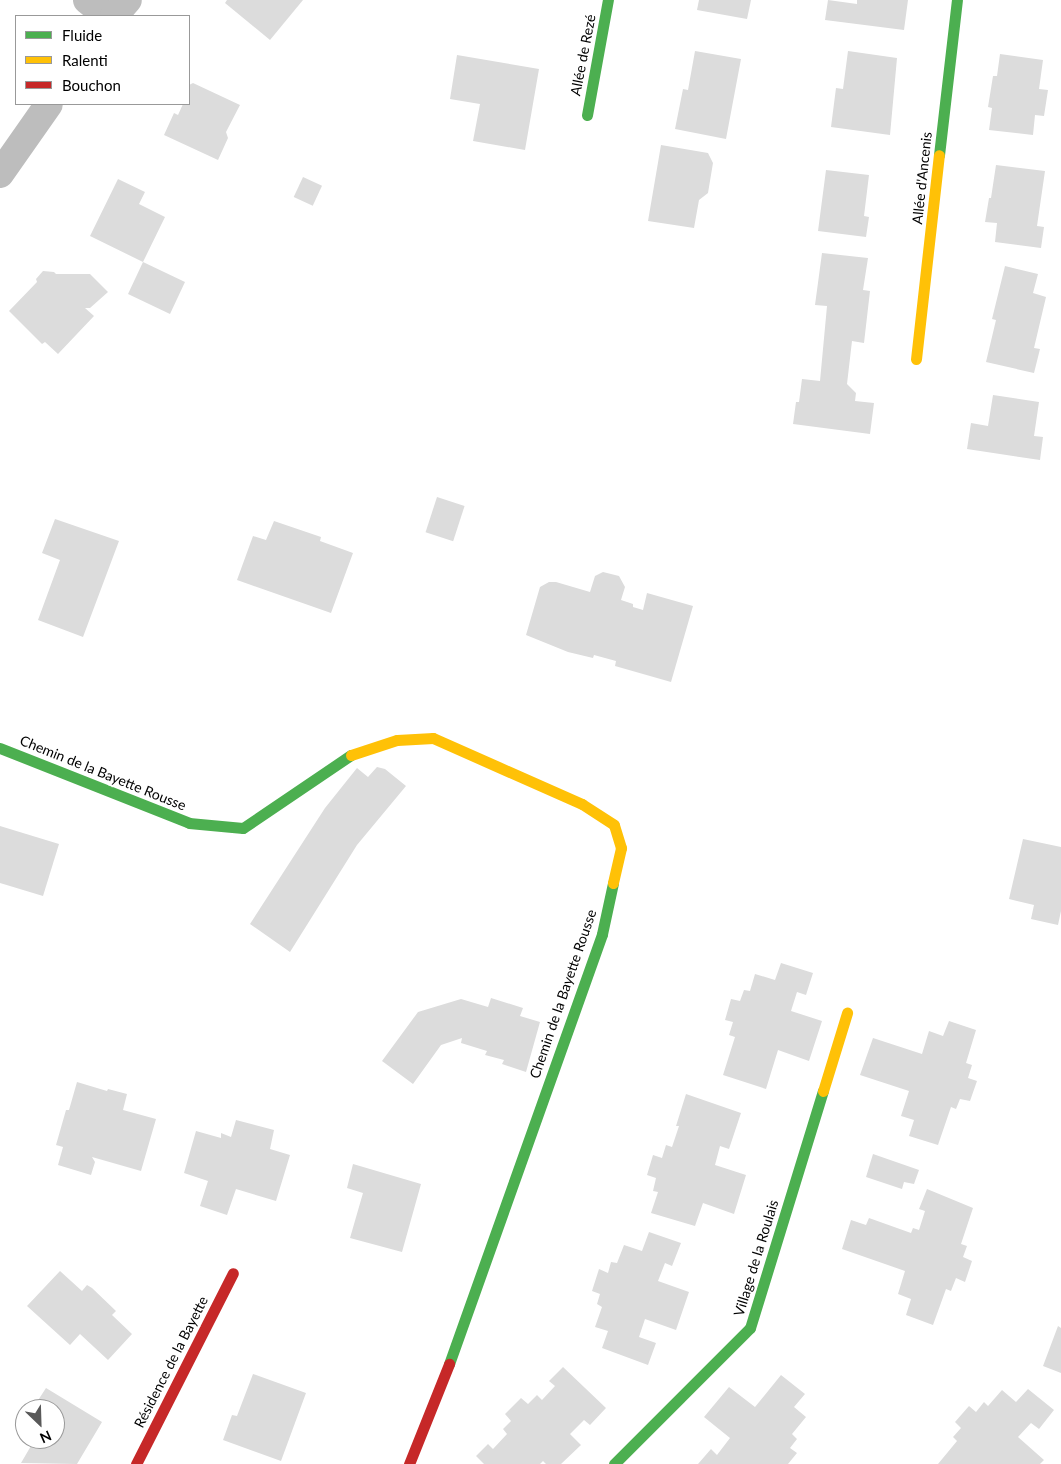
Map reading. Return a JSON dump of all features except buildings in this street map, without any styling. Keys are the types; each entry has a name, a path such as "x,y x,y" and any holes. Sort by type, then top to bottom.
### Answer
{"street":[{"path":"87,0 106,15"},
{"path":"115,15 128,0"},
{"name":"Allée de Rezé","path":"587,115 608,0"},
{"name":"Allée d'Ancenis","path":"916,359 957,0"},
{"path":"0,174 7,161 48,105"},
{"name":"Chemin de la Bayette Rousse","path":"0,748 189,823 243,828 346,756 397,740 433,738 582,804 614,824 621,848 602,934 458,1340 409,1464"},
{"name":"Village de la Roulais","path":"614,1464 750,1328 847,1012"},
{"name":"Résidence de la Bayette","path":"136,1464 233,1272"}],"traffic: fast":[{"path":"587,115 608,0"},
{"path":"939,155 957,0"},
{"path":"0,748 189,823 243,828 351,755"},
{"path":"449,1364 602,934 613,883"},
{"path":"614,1464 750,1328 823,1091"}],"traffic: slow":[{"path":"916,359 939,155"},
{"path":"351,755 397,740 433,738 582,804 614,825 621,848 613,883"},
{"path":"823,1091 847,1013"}],"traffic: jam":[{"path":"136,1464 233,1273"},
{"path":"409,1464 449,1364"}]}
